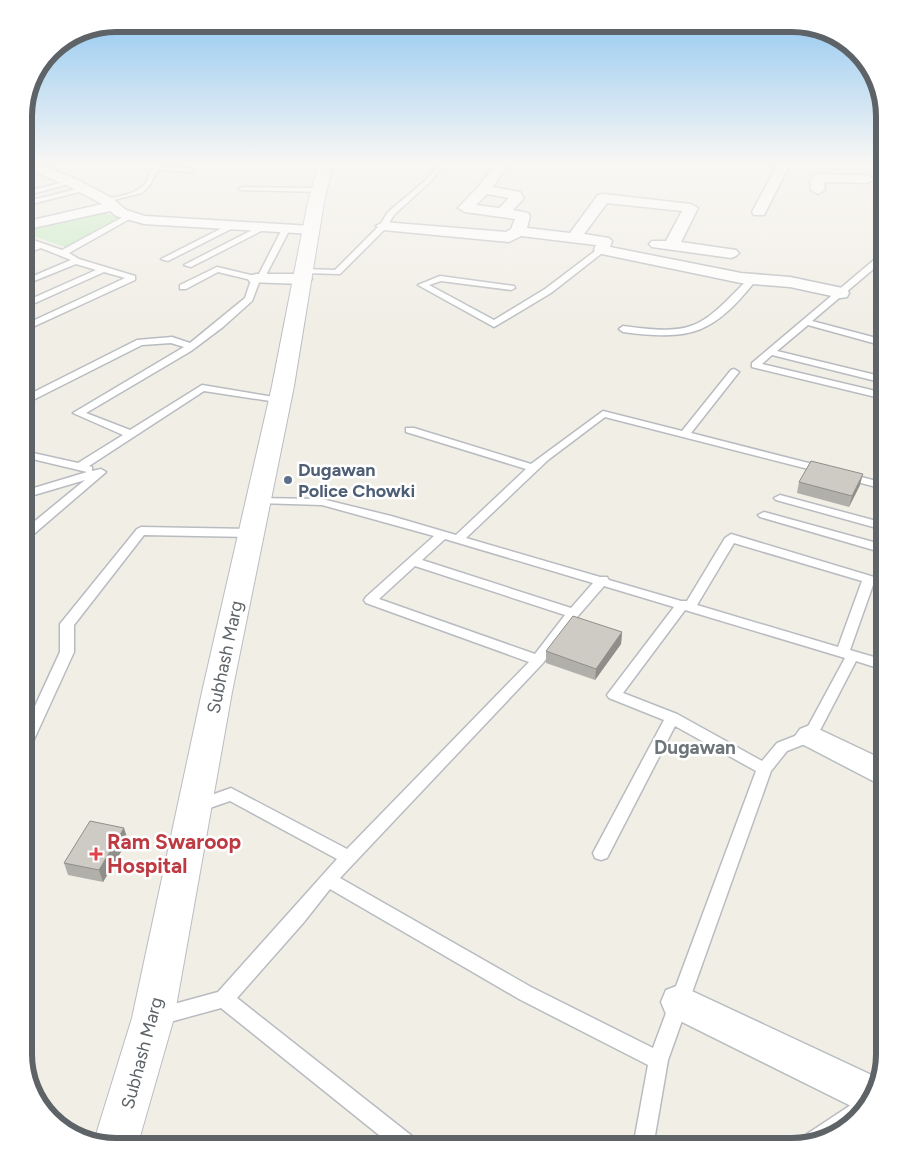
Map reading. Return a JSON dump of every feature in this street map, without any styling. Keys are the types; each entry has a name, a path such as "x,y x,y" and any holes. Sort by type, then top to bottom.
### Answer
{"main road":[{"name":"Subhash Marg","path":"118,1138 153,1018 194,808 280,401 304,275 299,229 304,219"}],"street":[{"path":"33,224 53,219"},
{"path":"149,219 167,222 234,224 262,228 299,229"},
{"path":"383,226 509,237 518,231 522,219"},
{"path":"574,237 588,219"},
{"path":"671,246 685,219"},
{"path":"518,231 574,237 753,279 790,282 841,293"},
{"path":"603,245 610,239 731,253"},
{"path":"256,279 304,275"},
{"path":"810,736 876,769"},
{"path":"679,1002 866,1092"}],"lane":[{"path":"63,253 103,232 110,224 122,219"},
{"path":"304,275 337,272 383,226 388,219"},
{"path":"165,259 234,224"},
{"path":"188,265 262,228"},
{"path":"131,434 78,414 188,349 189,346 220,325 249,299 256,279 262,275 299,229"},
{"path":"33,242 63,253 76,261 132,278 33,324"},
{"path":"33,248 41,245"},
{"path":"511,288 440,278 422,285 494,324 548,291 603,245"},
{"path":"33,279 76,261"},
{"path":"876,263 756,365 876,394"},
{"path":"183,287 217,269 256,279"},
{"path":"33,301 104,270"},
{"path":"623,329 663,335 690,332 710,322 753,279"},
{"path":"806,322 876,341"},
{"path":"33,397 140,342 172,340 189,346"},
{"path":"770,352 876,378"},
{"path":"685,434 734,372"},
{"path":"80,467 202,388 280,401"},
{"path":"458,538 533,468 603,414 876,484"},
{"path":"410,430 533,468"},
{"path":"33,456 101,472"},
{"path":"33,492 101,472"},
{"path":"33,529 101,472"},
{"path":"780,498 876,524"},
{"path":"258,500 322,502 458,538 603,580 876,663"},
{"path":"764,515 876,547"},
{"path":"32,728 68,652 67,624 141,531 251,533"},
{"path":"443,534 370,600 538,660"},
{"path":"764,770 672,718 614,695 686,605 731,538 876,582"},
{"path":"413,561 573,613"},
{"path":"153,1018 224,999 298,917 328,879 538,660 573,613 603,580"},
{"path":"645,1138 658,1060 764,770 782,747 810,736 848,654 869,580"},
{"path":"601,853 672,718"},
{"path":"194,808 231,794 350,858"},
{"path":"328,879 526,993 658,1060"},
{"path":"224,999 399,1138"},
{"path":"836,1125 848,1117"}],"green space":[{"path":"70,219 116,219 65,247 33,236 33,228"}],"building":[{"path":"811,461 863,474 852,496 799,482"},
{"path":"573,616 622,632 596,669 546,651"},
{"path":"90,821 124,828 99,870 64,863"}],"place":[{"name":"Dugawan Police Chowki","path":"288,480"},
{"name":"Ram Swaroop Hospital","path":"96,854"}],"district":[{"name":"Dugawan","path":"695,747"}]}
